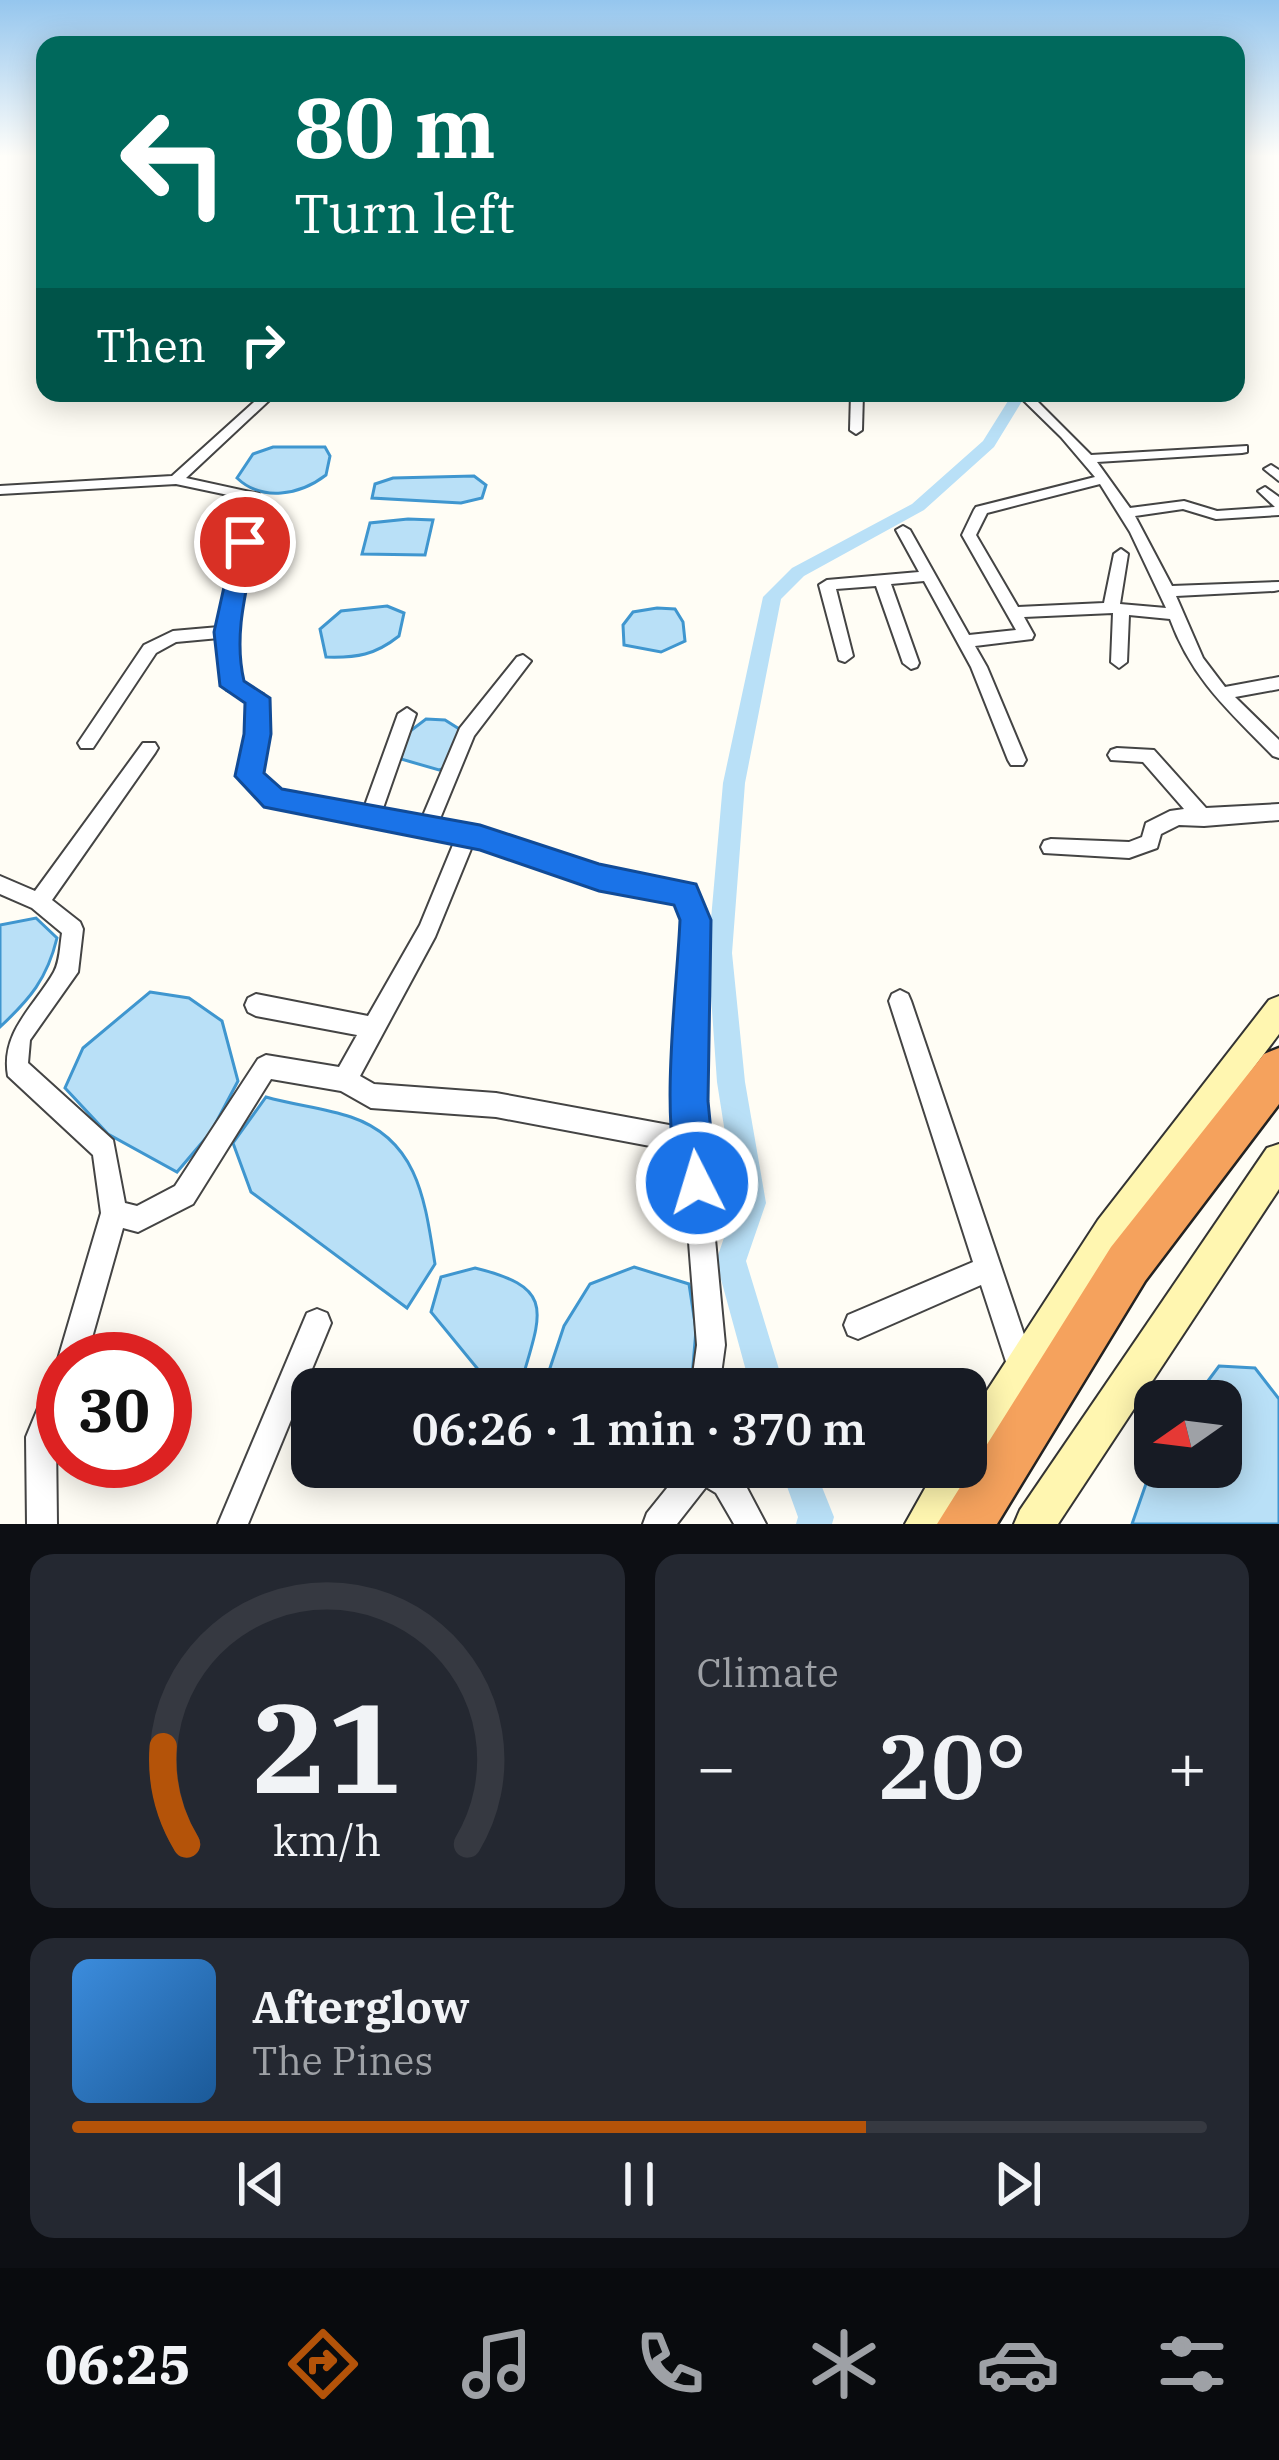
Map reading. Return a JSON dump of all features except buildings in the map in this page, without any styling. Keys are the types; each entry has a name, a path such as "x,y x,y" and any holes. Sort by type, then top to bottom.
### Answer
{"highway":[{"path":"965,1524 1128,1264 1279,1069"},
{"path":"991,1524 1138,1283 1279,1097"}],"street":[{"path":"176,480 262,402"},
{"path":"856,430 857,402"},
{"path":"1031,402 1103,479 1167,591 1172,614 1203,670 1279,751"},
{"path":"1086,459 1242,449"},
{"path":"965,641 1026,635 969,535 981,510 1103,479"},
{"path":"2,484 176,480 254,497 226,632 233,686 257,698 258,734 249,776 274,799 467,835 599,878 685,893 695,920 690,1101 711,1346 708,1368"},
{"path":"1264,490 1279,508"},
{"path":"1124,513 1184,505 1216,515 1279,508"},
{"path":"903,530 965,641 1018,760"},
{"path":"1119,662 1116,609 1121,554"},
{"path":"845,656 826,584 928,576"},
{"path":"881,578 911,663"},
{"path":"1167,591 1274,586"},
{"path":"1013,611 1116,609 1172,614"},
{"path":"87,742 150,649 173,637 226,632"},
{"path":"427,827 466,733 524,662"},
{"path":"1224,694 1279,683"},
{"path":"370,817 407,714"},
{"path":"38,902 149,748"},
{"path":"1117,755 1148,755 1204,818"},
{"path":"1052,847 1129,850 1150,842 1153,829 1177,818 1279,812"},
{"path":"345,1080 428,930 467,835"},
{"path":"0,884 38,902 73,929 67,972 9,1036 16,1067 104,1149 114,1213 80,1332"},
{"path":"900,1001 1021,1368"},
{"path":"256,1005 375,1028"},
{"path":"987,1424 1110,1232 1279,1010"},
{"path":"114,1213 138,1219 184,1196 266,1067 345,1080 370,1096 496,1105 694,1142"},
{"path":"1034,1524 1279,1160"},
{"path":"858,1325 987,1269"},
{"path":"233,1524 317,1324"},
{"path":"42,1488 42,1524"},
{"path":"658,1524 686,1488"},
{"path":"730,1488 751,1524"},
{"path":"925,1524 947,1488"}],"water":[{"path":"273,447 325,447 330,456 326,475 281,493 258,490 237,478 253,454"},
{"path":"474,476 486,485 482,498 461,503 372,498 375,484 393,478"},
{"path":"433,520 425,555 362,554 370,523"},
{"path":"387,606 404,613 399,636 365,654 326,657 320,629 341,611"},
{"path":"675,609 683,622 685,641 661,652 624,645 623,625 633,612"},
{"path":"426,719 445,720 464,732 457,764 439,770 401,759 405,735"},
{"path":"36,918 57,938 53,952 36,987 0,1027 0,925"},
{"path":"150,992 189,998 222,1021 238,1081 211,1132 177,1172 108,1134 65,1088 83,1048"},
{"path":"266,1097 351,1117 374,1127 405,1157 422,1196 435,1264 407,1308 251,1192 233,1143"},
{"path":"634,1267 689,1284 696,1330 693,1368 550,1368 564,1326 590,1284"},
{"path":"475,1268 518,1283 530,1293 537,1317 525,1368 477,1368 431,1312 441,1277"},
{"path":"1219,1366 1255,1368 1279,1399 1279,1524 1132,1524 1145,1488 1242,1488 1242,1380 1209,1380"}],"waterway":[{"path":"762,1368 731,1261 751,1203 731,1082 720,953 734,783 772,597 798,572 918,507 989,444 1015,402"},
{"path":"805,1488 816,1517 814,1524"}],"route":[{"path":"245,542 226,632 229,670 233,686 257,698 258,734 249,776 274,799 480,837 599,878 685,893 695,920 690,1101 697,1183"}]}
